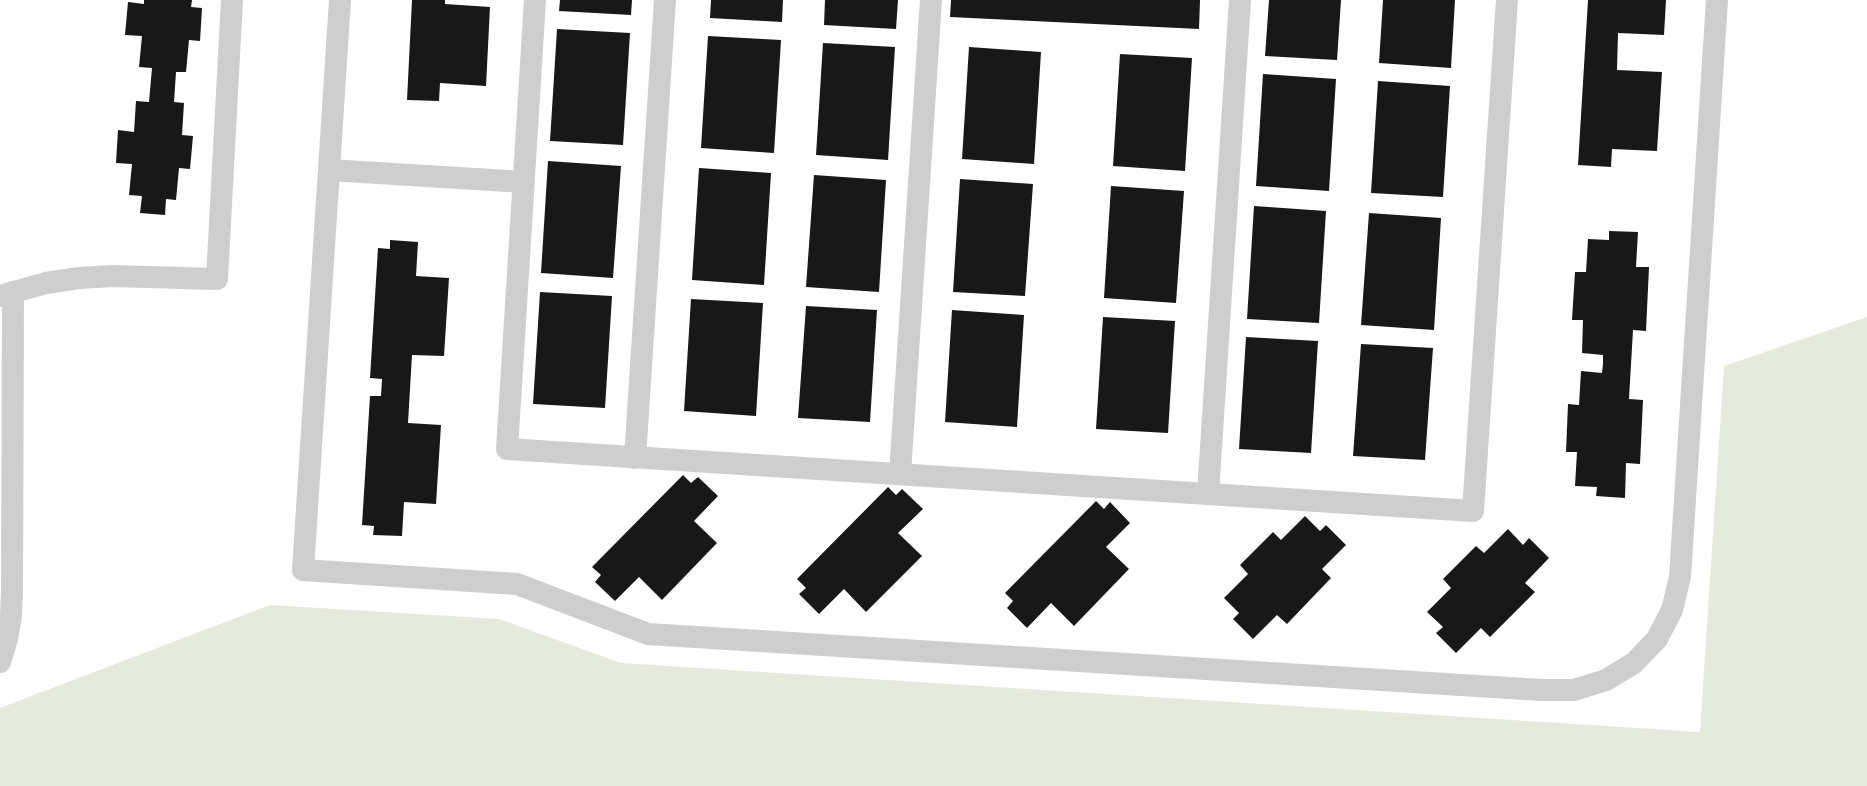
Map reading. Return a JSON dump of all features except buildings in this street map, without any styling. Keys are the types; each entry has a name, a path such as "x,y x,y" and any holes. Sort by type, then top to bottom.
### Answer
{"lane":[{"path":"0,662 10,624 12,592 6,294 46,283 79,278 113,276 216,279 232,0"},
{"path":"340,0 303,570 517,584 648,634 1541,690 1574,690 1606,680 1634,663 1657,639 1672,610 1680,577 1717,0"},
{"path":"536,0 507,449 1473,511 1507,0"},
{"path":"635,458 665,0"},
{"path":"900,474 931,0"},
{"path":"1208,494 1240,0"},
{"path":"329,170 524,182"}],"shaded area":[{"path":"1867,317 1867,786 0,786 0,708 270,605 499,619 621,663 1700,732 1724,366"}]}
